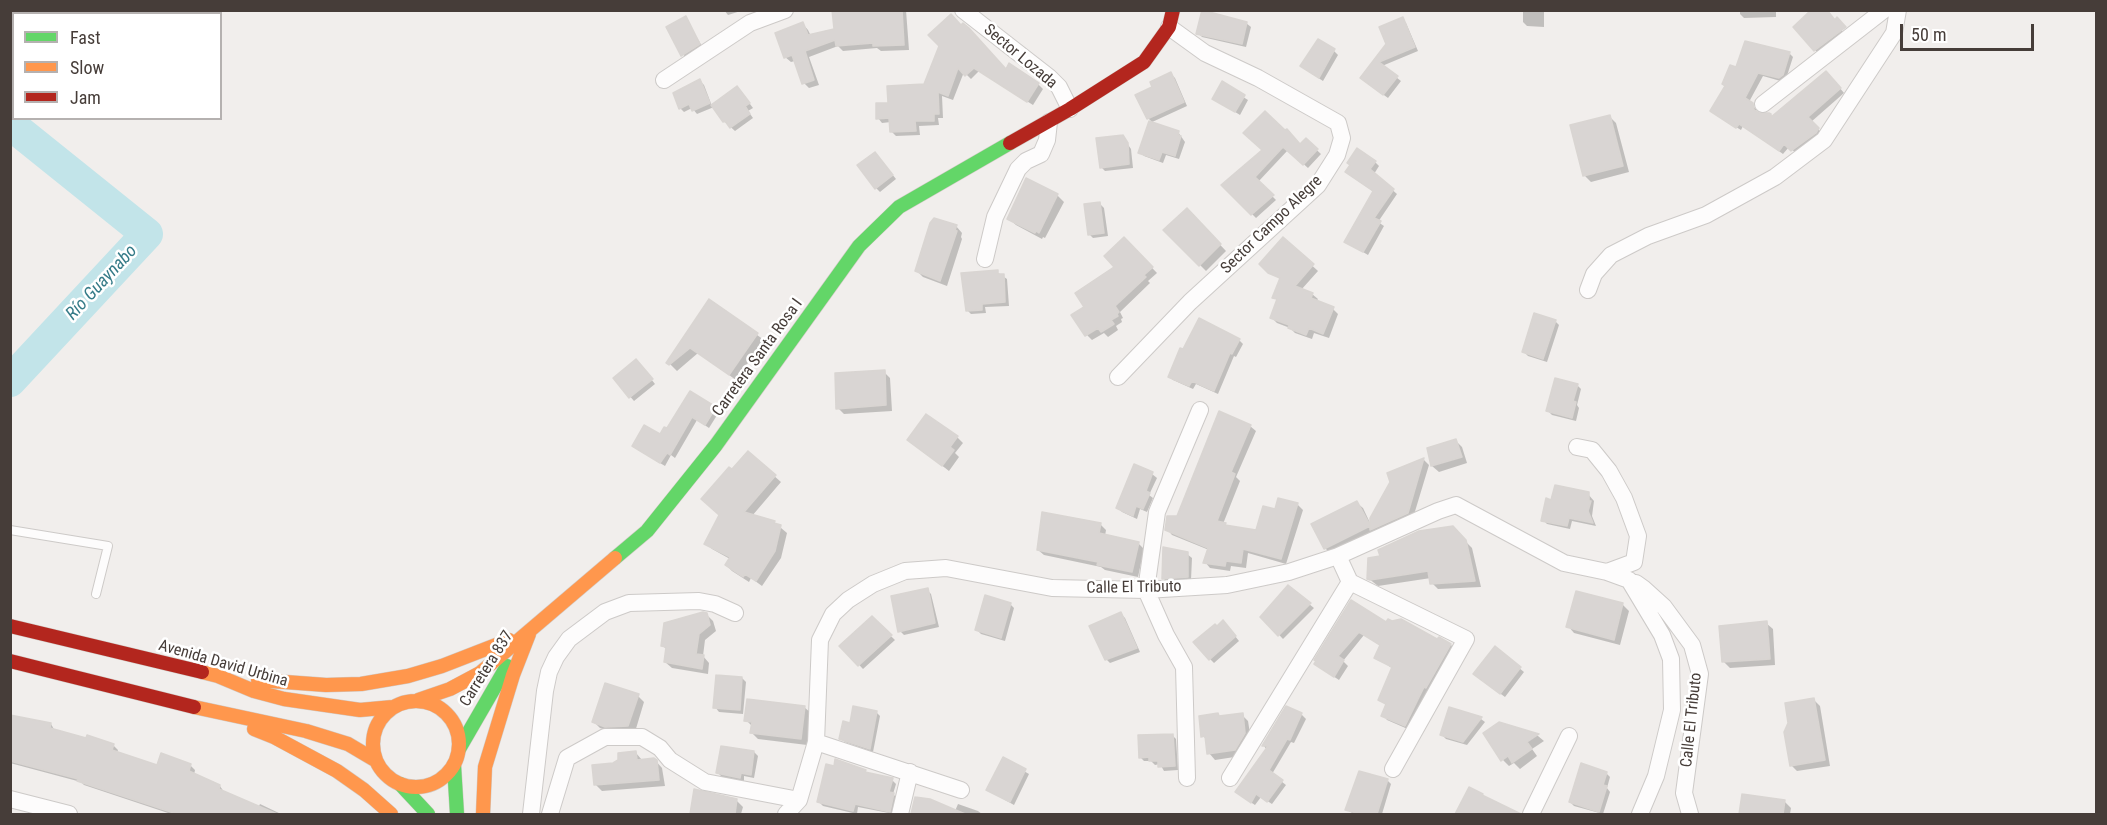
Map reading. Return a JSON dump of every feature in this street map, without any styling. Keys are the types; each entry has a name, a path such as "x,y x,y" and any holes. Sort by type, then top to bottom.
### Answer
{"street":[{"path":"664,80 750,22 785,10"},
{"name":"Sector Lozada","path":"963,10 1049,77 1059,87 1070,109"},
{"name":"Carretera Santa Rosa I","path":"483,814 485,767 513,675 531,630 646,531 723,436 859,246 899,207 1049,122 1144,62 1169,27 1173,10"},
{"path":"1763,104 1884,10"},
{"path":"1588,290 1594,274 1611,255 1648,236 1706,215 1775,177 1824,140 1894,33 1898,10"},
{"name":"Sector Campo Alegre","path":"1118,376 1190,302 1318,185 1337,155 1342,138 1338,123 1258,78 1204,53 1169,27"},
{"path":"985,259 995,218 1018,169 1026,161 1041,154 1047,140 1049,122"},
{"path":"1187,778 1184,667 1166,635 1146,590 1157,512 1200,410"},
{"path":"1577,447 1592,450 1609,471 1624,498 1638,536 1635,562 1607,572"},
{"name":"Calle El Tributo","path":"786,814 799,800 816,742 820,640 833,614 848,600 873,584 906,571 946,568 1052,588 1146,590 1227,585 1289,572 1338,556 1456,505 1564,563 1607,572 1629,580 1643,588 1664,607 1692,645 1700,674 1684,793 1690,814"},
{"path":"1338,556 1350,582 1466,639 1393,769"},
{"name":"Calle El Tributo","path":"1629,580 1662,635 1671,659 1672,710 1656,776 1640,814"},
{"path":"1230,778 1350,582"},
{"path":"531,814 549,672 569,639 605,612 628,603 699,601 715,604 735,613"},
{"name":"Avenida David Urbina","path":"10,626 218,676 284,699 360,710 393,706"},
{"path":"218,676 286,684 326,686 361,684 408,676 442,666 531,630"},
{"name":"Carretera 837","path":"418,700 450,689 480,673 531,630"},
{"name":"Carretera 837","path":"459,749 483,704 531,630"},
{"path":"10,661 211,711 276,723 325,736 348,744 375,760"},
{"path":"428,814 400,784 385,775 375,760 372,743 380,718 393,706 418,700 435,705 449,716 458,731 459,749 454,765 457,814"},
{"path":"211,711 274,737 337,771 364,790 391,814"},
{"path":"550,814 567,758 605,736 642,737 660,748 670,760 705,782 799,800"},
{"path":"1531,814 1569,736"},
{"path":"816,742 961,790"},
{"path":"400,784 426,786 442,778 454,765"},
{"path":"900,814 910,772"},
{"path":"10,799 69,814"}],"lane":[{"path":"10,530 108,546 96,594"}],"building":[{"path":"832,10 902,10 904,45 873,46 873,43 836,46 835,40 805,51 814,80 802,84 792,55 784,58 775,33 803,22 808,35 834,29"},
{"path":"1202,10 1247,22 1242,44 1196,34"},
{"path":"1811,10 1827,10 1835,20 1837,17 1846,27 1814,51 1793,27"},
{"path":"951,14 961,25 963,23 969,28 1006,69 1009,63 1039,83 1027,102 974,68 965,76 958,68 948,96 938,92 939,114 934,114 934,121 915,121 916,131 890,132 889,118 876,119 876,103 888,103 887,86 924,84 939,46 928,35"},
{"path":"686,16 700,44 681,56 666,27"},
{"path":"1403,17 1415,47 1379,62 1398,76 1383,95 1360,78 1386,44 1379,27"},
{"path":"1318,39 1335,49 1319,78 1300,66"},
{"path":"1745,41 1790,52 1783,75 1779,78 1758,73 1745,98 1753,103 1754,110 1759,113 1769,113 1771,117 1826,71 1841,88 1808,117 1819,128 1816,133 1791,151 1784,144 1779,151 1739,124 1736,128 1710,111 1725,86 1722,84 1730,65 1736,67"},
{"path":"1171,72 1184,102 1147,119 1135,95 1152,87 1150,82"},
{"path":"700,79 710,103 692,111 689,104 679,109 673,93"},
{"path":"1222,81 1245,95 1235,112 1212,99"},
{"path":"737,86 750,103 745,106 750,114 730,128 711,105"},
{"path":"1265,111 1285,130 1287,129 1300,144 1306,138 1318,149 1303,165 1283,147 1255,177 1274,195 1251,215 1221,185 1262,150 1243,133"},
{"path":"1610,115 1623,166 1583,176 1570,125"},
{"path":"1149,121 1179,131 1178,135 1181,136 1175,156 1162,152 1159,160 1138,153"},
{"path":"1123,135 1128,143 1129,164 1100,168 1096,138"},
{"path":"1357,148 1376,161 1370,169 1394,189 1374,218 1381,221 1363,252 1344,242 1373,191 1345,172 1350,165 1347,163"},
{"path":"875,152 893,175 875,189 857,165"},
{"path":"1026,178 1058,194 1039,233 1007,219"},
{"path":"1100,202 1104,233 1088,235 1084,204"},
{"path":"1187,208 1221,244 1199,266 1163,230"},
{"path":"934,218 957,225 940,281 915,271 930,223"},
{"path":"1124,237 1153,267 1144,275 1146,277 1115,306 1119,312 1118,316 1111,320 1114,324 1101,332 1098,328 1085,336 1071,315 1084,307 1075,293 1114,267 1104,256"},
{"path":"1283,237 1314,264 1295,286 1313,293 1311,298 1334,307 1323,334 1309,328 1306,335 1270,318 1277,299 1272,298 1280,278 1268,273 1259,264"},
{"path":"998,270 998,274 1004,274 1005,302 982,304 982,310 966,311 961,273"},
{"path":"709,299 758,333 729,375 690,348 669,365 666,363"},
{"path":"1534,313 1556,320 1543,359 1522,352"},
{"path":"1199,318 1240,339 1232,354 1230,353 1214,391 1192,381 1189,386 1168,377 1180,348 1183,349"},
{"path":"636,359 653,379 629,398 613,378"},
{"path":"885,370 886,405 836,409 835,373"},
{"path":"1555,378 1578,384 1573,401 1576,402 1572,418 1546,411"},
{"path":"690,391 716,407 705,425 692,417 670,455 667,453 660,463 632,446 644,425 660,434 664,427 667,428"},
{"path":"1219,411 1251,425 1231,472 1235,474 1217,521 1226,523 1225,525 1256,530 1263,506 1275,509 1278,498 1298,503 1281,559 1243,549 1241,563 1226,561 1225,566 1203,563 1208,548 1165,530 1167,516 1177,516"},
{"path":"926,414 958,436 950,447 954,450 942,466 907,440"},
{"path":"1456,439 1462,457 1431,466 1427,448"},
{"path":"748,451 776,475 744,512 781,525 775,551 756,581 745,574 743,577 725,565 730,557 704,544 719,515 701,499 729,467 732,469"},
{"path":"1424,458 1408,513 1370,530 1370,526 1324,549 1311,524 1357,501 1370,525 1370,518 1390,482 1387,473"},
{"path":"1134,464 1153,472 1146,491 1150,493 1143,509 1136,506 1133,516 1116,508"},
{"path":"1555,485 1589,492 1589,501 1591,501 1588,511 1593,523 1569,518 1567,526 1541,521 1546,498 1551,500"},
{"path":"1042,512 1101,523 1099,533 1139,542 1132,572 1097,565 1098,562 1037,550"},
{"path":"1453,526 1466,540 1475,581 1430,584 1428,571 1367,579 1368,558 1380,556 1378,550 1419,531"},
{"path":"1163,547 1188,552 1188,577 1162,579"},
{"path":"1288,585 1311,603 1278,636 1260,617"},
{"path":"928,588 935,623 898,632 891,596"},
{"path":"1576,591 1623,603 1614,640 1566,627"},
{"path":"985,595 1011,603 1001,638 975,630"},
{"path":"1351,600 1386,622 1388,619 1392,621 1401,619 1451,644 1426,688 1424,687 1405,726 1381,716 1386,704 1378,700 1392,667 1374,658 1380,645 1359,632 1338,656 1344,660 1334,677 1314,664 1316,661 1314,660"},
{"path":"703,612 707,613 710,625 699,634 696,654 704,655 702,669 664,662 666,647 661,646 664,623"},
{"path":"1121,612 1137,648 1105,660 1089,626"},
{"path":"872,616 892,635 858,666 839,646"},
{"path":"1223,620 1236,636 1209,660 1193,642"},
{"path":"1767,621 1770,659 1722,662 1719,626"},
{"path":"1495,646 1521,667 1500,694 1473,674"},
{"path":"716,675 742,677 740,710 713,708"},
{"path":"605,683 639,694 628,726 605,727 592,722"},
{"path":"1814,698 1825,760 1790,766 1784,732 1788,723 1785,703"},
{"path":"747,699 805,706 801,739 750,733 752,722 744,721"},
{"path":"853,706 877,711 870,749 839,739 843,721 850,723"},
{"path":"1286,706 1302,713 1290,740 1287,739 1269,770 1283,780 1267,802 1256,794 1251,803 1235,792 1268,746 1262,746"},
{"path":"1449,707 1482,717 1463,742 1440,735"},
{"path":"1218,713 1219,716 1243,713 1245,733 1235,750 1207,754 1205,736 1201,737 1199,716"},
{"path":"10,715 51,723 50,728 86,738 87,735 114,744 112,750 157,765 161,753 191,764 189,771 220,785 219,789 277,814 177,814 77,781 78,779 10,761"},
{"path":"1499,722 1539,734 1527,742 1532,749 1512,763 1508,756 1501,761 1483,733"},
{"path":"1173,734 1175,766 1158,767 1158,761 1149,761 1149,757 1139,758 1138,735"},
{"path":"721,746 754,751 751,775 741,773 740,778 716,773"},
{"path":"636,751 637,760 654,758 657,760 659,780 594,785 592,765 613,763 618,760 618,753"},
{"path":"1003,757 1026,769 1010,802 986,790"},
{"path":"835,759 866,770 865,772 893,778 889,792 894,793 890,812 855,804 853,811 817,802 826,764 834,766"},
{"path":"1581,763 1607,772 1603,785 1607,786 1599,812 1569,802"},
{"path":"1359,771 1388,779 1377,814 1361,814 1345,810"},
{"path":"1469,787 1482,795 1521,814 1455,814"},
{"path":"694,789 737,799 735,814 690,814"},
{"path":"1742,794 1785,800 1783,814 1739,814"},
{"path":"915,797 930,799 965,814 911,814"}],"waterway":[{"name":"Río Guaynabo","path":"10,124 147,234 10,381"}],"traffic: fast":[{"path":"615,558 647,531 716,445 859,246 899,207 1010,143"},
{"path":"459,749 507,666"},
{"path":"454,765 457,814"},
{"path":"400,784 428,814"}],"traffic: slow":[{"path":"418,700 450,689 480,673 615,558"},
{"path":"483,814 485,767 513,675 529,634"},
{"path":"258,680 326,685 361,684 408,676 442,666 509,640"},
{"path":"202,672 284,699 360,710 393,707"},
{"path":"408,701 424,701 447,713 456,727 459,744 456,761 447,775 424,787 408,787 392,780 380,768 373,752 373,736 380,720 392,708 408,701"},
{"path":"194,707 306,731 348,744 375,760"},
{"path":"254,729 274,737 337,771 364,790 391,814"}],"traffic: jam":[{"path":"1010,143 1070,109 1144,62 1169,27 1173,10"},
{"path":"10,626 202,672"},
{"path":"10,661 194,707"}]}
